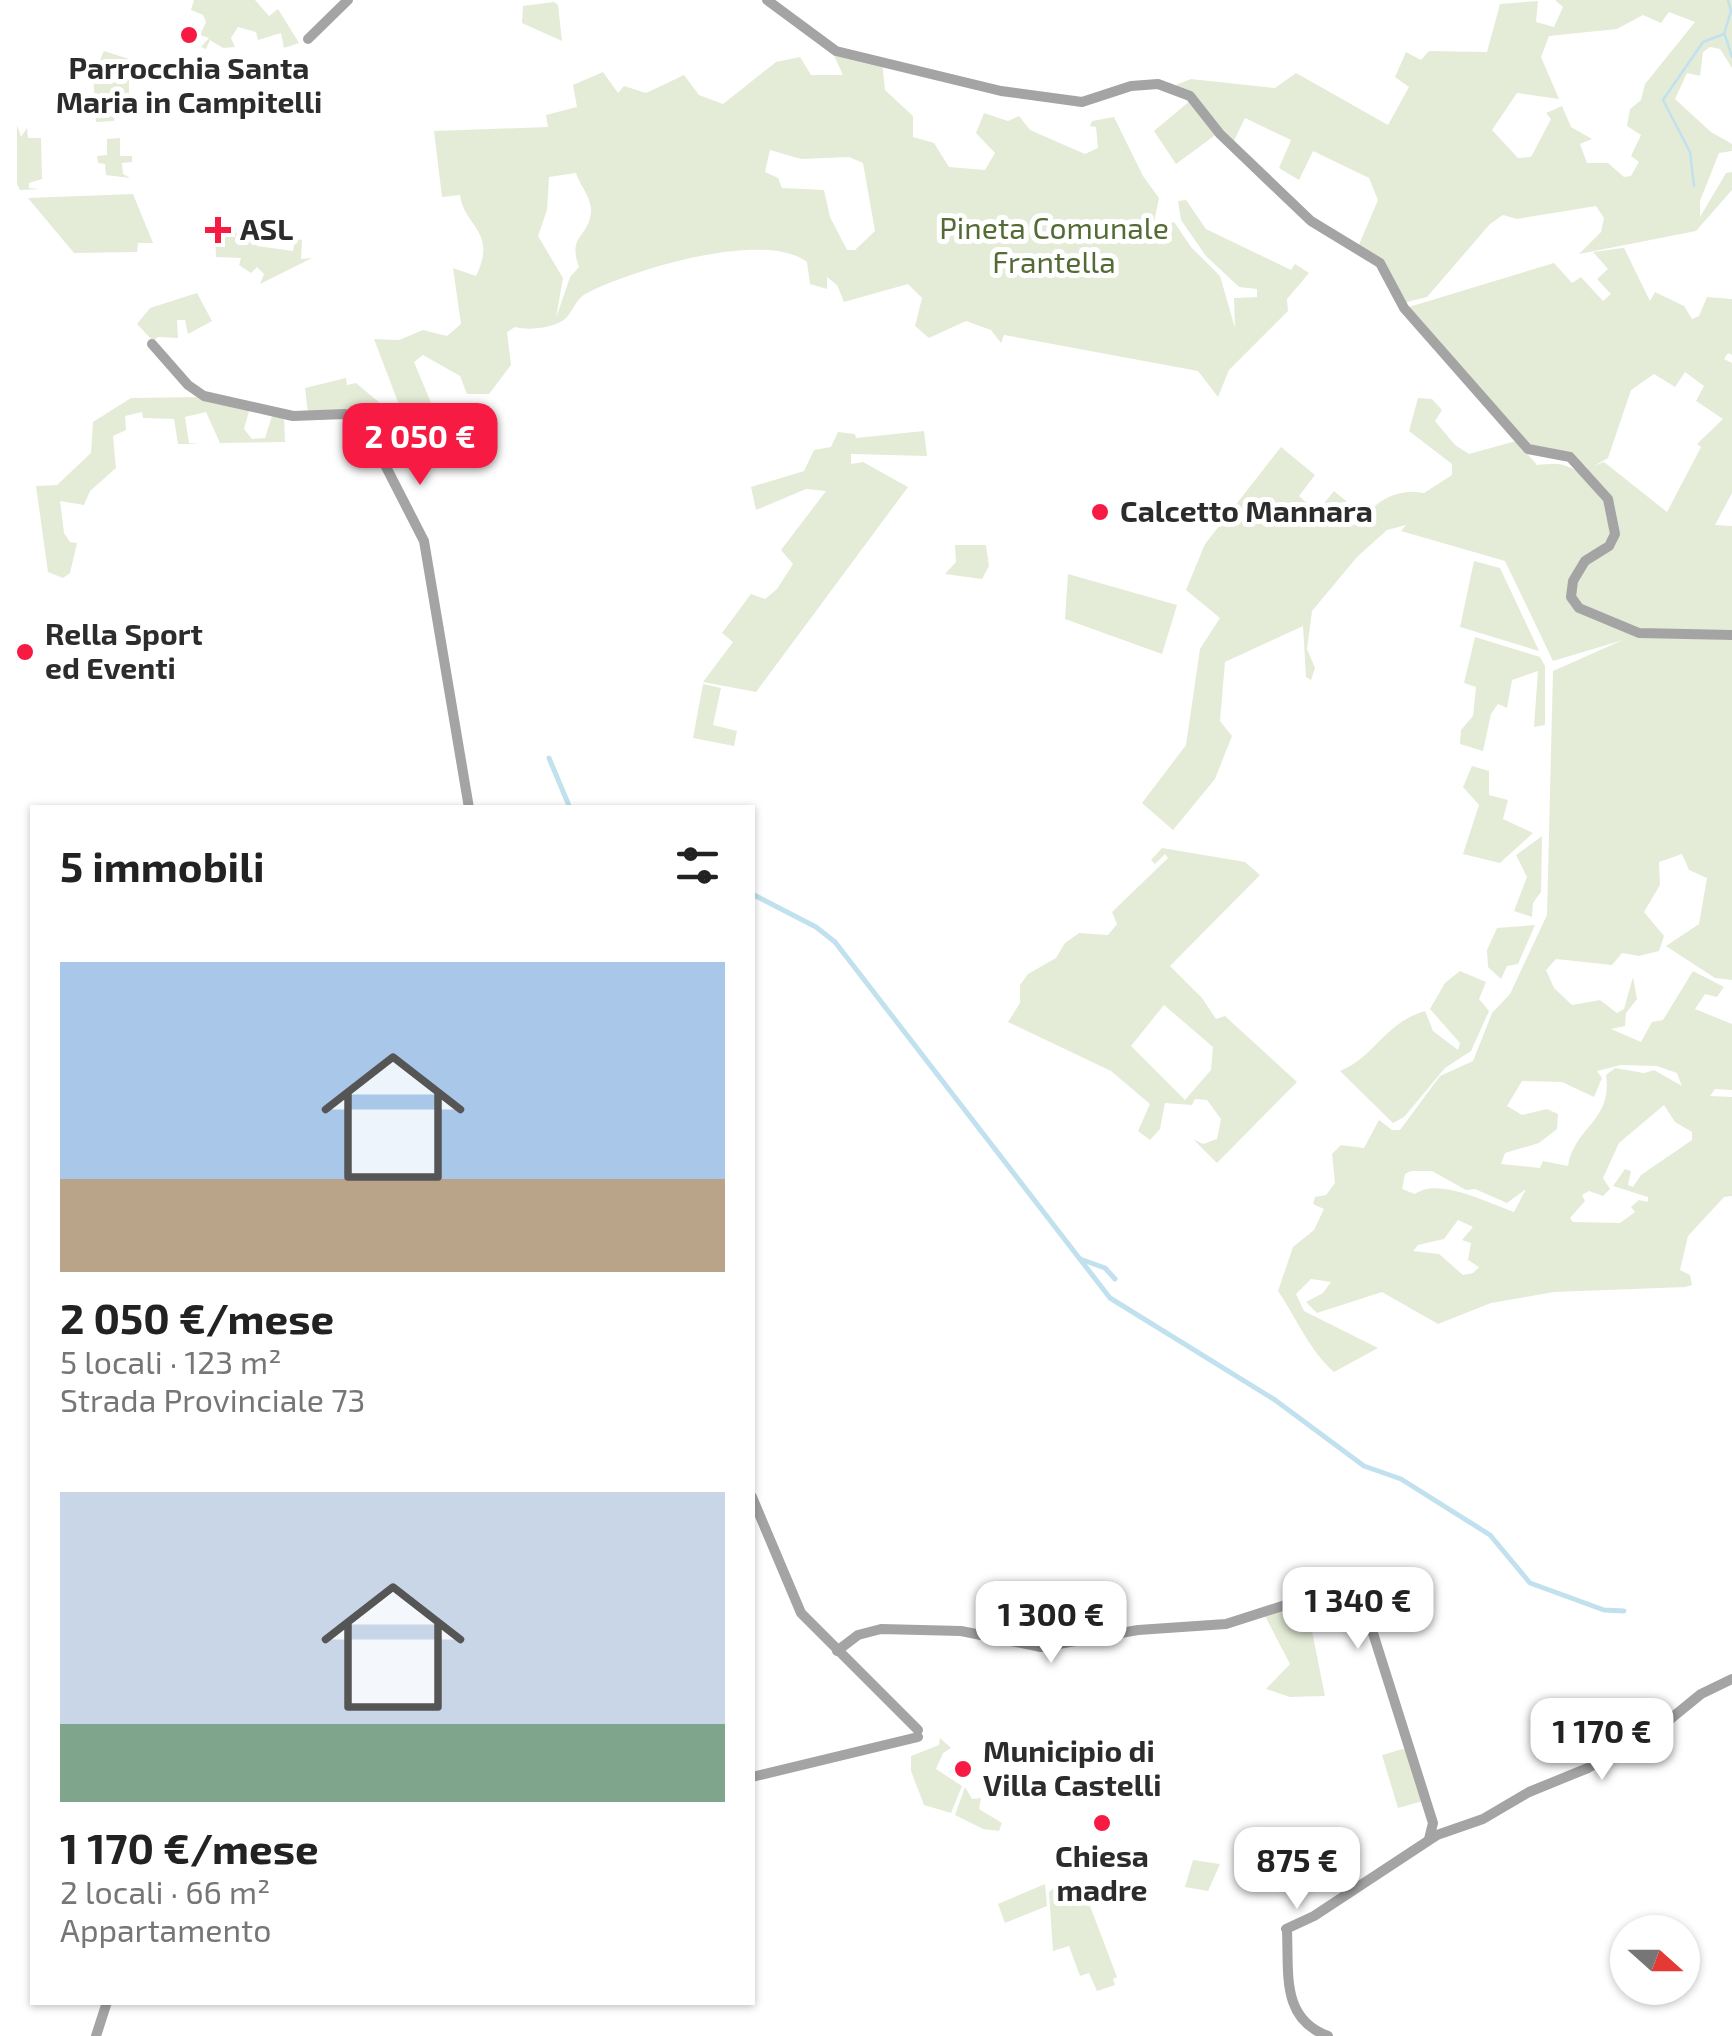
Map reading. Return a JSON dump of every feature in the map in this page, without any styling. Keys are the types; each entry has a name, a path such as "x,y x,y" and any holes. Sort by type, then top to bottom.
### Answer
{"main road":[{"path":"308,39 348,0"},
{"path":"767,0 836,51 1001,92 1082,102 1158,84 1172,85 1190,96 1220,134 1311,220 1380,264 1404,308 1528,448 1570,457 1608,498 1615,534 1609,546 1585,561 1573,580 1571,596 1579,608 1640,633 1732,636"},
{"path":"152,344 201,394 294,416 345,414 374,448 424,541 468,805"},
{"path":"755,1504 795,1603 828,1641 845,1645 875,1630 961,1631 1036,1647 1138,1630 1236,1621 1317,1594 1353,1598 1396,1705 1436,1831"},
{"path":"755,1777 913,1733 848,1662 845,1645"},
{"path":"1328,2036 1307,2026 1294,2013 1288,1932 1436,1831 1483,1819 1529,1792 1588,1768 1658,1729 1701,1694 1732,1679"},
{"path":"96,2036 105,2005"}],"green space":[{"path":"194,0 255,0 269,16 278,9 299,43 284,48 281,33 258,40 256,32 238,27 231,38 235,47 223,48 210,40 206,49 201,47 209,38 200,35 206,22 203,15 191,10"},
{"path":"1555,0 1732,0 1732,68 1720,49 1710,47 1703,52 1700,76 1687,73 1675,99 1711,132 1732,144 1732,151 1719,153 1700,201 1700,217 1726,173 1732,172 1732,190 1696,231 1579,254 1601,232 1604,218 1596,206 1517,219 1503,215 1490,224 1427,297 1403,303 1380,263 1358,247 1378,200 1369,178 1313,151 1299,180 1279,168 1291,140 1245,118 1232,145 1176,85 1191,79 1275,88 1296,73 1388,125 1409,87 1395,77 1406,52 1421,60 1429,51 1487,52 1500,4 1538,1 1536,22 1554,27 1563,7","holes":["1669,12 1695,22 1645,84 1641,100 1630,109 1627,126 1641,135 1631,156 1639,162 1631,176 1624,177 1608,163 1587,163 1580,144 1592,139 1571,127 1562,106 1546,113 1551,119 1531,157 1518,158 1492,130 1517,93 1559,99 1541,57 1549,36 1617,29 1643,15 1661,23"]},
{"path":"554,2 558,5 562,41 522,23 523,6"},
{"name":"Pineta Comunale Frantella","path":"831,49 882,62 885,90 913,116 913,137 934,143 949,167 985,170 995,153 976,133 984,113 1008,121 1019,116 1030,130 1085,154 1098,148 1096,127 1090,126 1092,121 1114,117 1143,176 1159,198 1153,227 1158,231 1174,222 1191,247 1220,276 1235,328 1234,298 1257,297 1257,289 1239,287 1206,256 1181,220 1178,201 1186,200 1206,229 1291,270 1295,264 1309,273 1287,299 1288,311 1229,370 1218,397 1198,371 1004,335 1001,343 991,330 966,321 929,338 915,326 922,298 908,284 844,302 837,285 827,277 827,289 810,284 807,262 787,253 761,250 697,257 633,274 585,294 566,318 556,324 534,329 515,327 507,332 511,365 489,394 467,394 460,376 423,355 414,362 439,422 417,445 384,458 349,412 308,414 305,388 346,378 347,385 356,383 381,404 388,419 404,418 374,339 399,340 423,330 447,336 461,324 453,268 476,276 482,261 482,239 460,195 442,197 434,131 548,127 546,115 577,107 573,85 603,72 618,93 624,86 646,93 684,75 699,95 723,104 776,62 800,57 811,75 843,75","holes":["770,150 801,159 849,157 863,163 875,231 855,250 847,250 830,217 824,190 782,188 778,178 765,172","576,173 591,212 577,242 579,267 570,277 556,318 563,278 538,236 547,210 549,177"]},
{"path":"104,51 129,59 129,108 116,109 114,121 96,122 93,75"},
{"path":"1191,100 1218,133 1176,164 1154,131"},
{"path":"17,125 21,137 27,128 28,138 41,138 42,179 29,183 29,188 40,189 20,190 17,184"},
{"path":"120,138 120,156 132,156 132,162 122,163 123,174 130,178 106,175 105,164 98,163 97,156 107,155 107,139"},
{"path":"133,194 153,243 138,243 137,252 74,253 28,198"},
{"path":"215,233 250,233 250,238 258,238 257,246 293,251 295,239 302,240 301,259 312,258 260,284 264,274 257,267 251,273 239,265 241,258 216,257"},
{"path":"1630,247 1624,248 1650,301 1655,292 1684,306 1692,319 1699,316 1707,297 1732,299 1732,355 1728,353 1724,359 1732,363 1732,493 1715,525 1732,526 1732,634 1648,633 1574,602 1578,570 1609,547 1615,519 1586,467 1575,459 1536,453 1409,307 1554,263 1572,283 1581,277 1603,301 1611,294 1597,279 1608,269 1593,252","holes":["1685,372 1704,386 1696,401 1723,419 1697,444 1701,447 1667,512 1604,462 1594,466 1608,458 1631,390 1654,374 1675,387"]},
{"path":"197,293 212,321 188,334 185,320 177,320 178,338 158,337 153,341 137,324 150,308"},
{"path":"203,397 250,408 244,429 252,439 265,438 273,413 284,416 285,442 220,443 206,412 185,417 189,443 200,444 178,444 174,419 143,418 142,412 125,416 126,430 113,436 116,468 90,491 84,505 60,501 64,533 70,542 77,543 70,573 63,578 48,572 36,486 57,485 91,453 93,422 131,398"},
{"path":"1418,398 1432,399 1442,410 1435,421 1455,445 1469,454 1516,441 1537,465 1561,464 1578,472 1603,497 1611,529 1602,545 1581,559 1570,602 1632,634 1732,640 1732,980 1715,978 1666,946 1699,924 1707,878 1689,870 1682,854 1659,862 1660,885 1644,912 1664,936 1659,951 1639,956 1622,953 1612,965 1556,959 1546,970 1554,988 1572,1005 1600,1000 1617,1013 1624,1009 1633,977 1637,999 1626,1013 1625,1026 1611,1029 1641,1042 1652,1022 1663,1020 1693,971 1724,987 1717,997 1705,994 1695,1009 1732,1024 1732,1090 1715,1089 1710,1096 1732,1097 1732,1196 1724,1197 1688,1236 1680,1270 1690,1275 1692,1285 1685,1287 1554,1292 1491,1303 1438,1324 1382,1292 1317,1313 1306,1302 1323,1293 1331,1282 1311,1279 1296,1294 1304,1311 1378,1348 1334,1372 1310,1344 1278,1291 1293,1247 1314,1230 1324,1209 1313,1204 1315,1197 1326,1195 1335,1183 1332,1154 1341,1145 1364,1148 1379,1120 1392,1130 1400,1130 1440,1076 1473,1061 1492,1013 1510,994 1547,915 1553,671 1623,640 1553,661 1505,561 1401,531 1406,525 1387,530 1357,557 1312,611 1307,649 1315,668 1311,680 1306,677 1303,626 1225,662 1220,721 1232,736 1215,779 1173,830 1142,803 1186,745 1200,649 1220,618 1186,590 1205,544 1281,447 1315,475 1299,496 1317,512 1334,491 1364,516 1391,496 1424,493 1452,475 1452,464 1409,431","holes":["1621,1065 1657,1066 1677,1073 1682,1086 1654,1070 1644,1073 1615,1068 1606,1075 1607,1091 1599,1114 1577,1142 1568,1166 1543,1161 1540,1168 1501,1164 1505,1153 1539,1143 1557,1129 1558,1114 1547,1109 1522,1115 1507,1106 1522,1081 1562,1082 1594,1097 1602,1078 1597,1071","1664,1105 1675,1122 1692,1132 1692,1140 1641,1175 1633,1187 1628,1185 1631,1171 1625,1169 1613,1186 1648,1197 1648,1202 1639,1200 1631,1207 1635,1212 1620,1223 1573,1222 1570,1218 1585,1201 1582,1195 1589,1191 1603,1196 1610,1189 1603,1178 1619,1143","1432,1171 1466,1190 1475,1189 1507,1203 1526,1189 1514,1212 1449,1190 1425,1189 1415,1194 1402,1189 1405,1174","1458,1220 1473,1227 1462,1240 1471,1243 1468,1260 1479,1267 1463,1275 1439,1254 1413,1251 1418,1245 1444,1239"]},
{"path":"924,431 927,456 851,454 851,464 863,462 908,487 756,692 703,682 733,642 722,633 751,594 765,599 777,589 793,564 781,550 826,491 806,489 756,510 751,487 804,471 814,450 831,447 838,432 855,434 856,438"},
{"path":"955,545 986,545 989,566 982,579 945,574 956,562"},
{"path":"1474,561 1500,568 1539,651 1460,627"},
{"path":"1068,574 1177,605 1162,654 1065,619"},
{"path":"1475,637 1540,657 1545,666 1545,725 1534,727 1538,671 1512,680 1507,708 1498,704 1491,714 1483,751 1460,744 1461,730 1473,716 1476,687 1464,683"},
{"path":"703,684 721,688 713,725 737,731 734,746 693,738"},
{"path":"1472,766 1489,771 1489,795 1508,800 1503,819 1533,833 1500,863 1463,854 1479,805 1463,787"},
{"path":"1542,836 1541,892 1533,903 1532,917 1514,911 1527,877 1516,855"},
{"path":"1162,848 1245,862 1260,875 1170,966 1202,998 1216,1019 1225,1016 1297,1082 1217,1163 1193,1139 1203,1144 1217,1139 1221,1119 1207,1100 1195,1099 1192,1105 1165,1103 1160,1129 1150,1140 1138,1131 1150,1104 1111,1071 1008,1022 1020,1003 1020,985 1028,974 1056,958 1065,943 1079,933 1108,935 1117,924 1112,912 1168,858 1165,854 1155,864 1151,860","holes":["1164,1005 1213,1047 1211,1070 1185,1100 1131,1046"]},
{"path":"1535,925 1518,964 1507,966 1501,979 1488,967 1487,950 1497,928"},
{"path":"1460,971 1486,982 1479,999 1489,1011 1471,1051 1445,1068 1404,1117 1393,1123 1340,1071 1362,1057 1399,1023 1425,1011 1433,1031 1458,1050 1460,1043 1430,1009 1445,983"},
{"path":"1306,1601 1325,1696 1290,1697 1266,1689 1290,1664 1264,1614"},
{"path":"940,1738 951,1748 943,1753 936,1769 962,1786 951,1813 924,1805 911,1771 911,1756 939,1745"},
{"path":"1406,1748 1423,1801 1398,1808 1382,1755"},
{"path":"965,1787 972,1799 981,1798 979,1809 1002,1823 999,1831 983,1829 955,1815"},
{"path":"1193,1860 1220,1864 1208,1891 1185,1887"},
{"path":"1045,1884 1047,1906 1005,1923 998,1904"},
{"path":"1056,1886 1093,1890 1094,1904 1090,1906 1117,1977 1113,1979 1115,1985 1097,1991 1089,1973 1080,1976 1069,1946 1053,1951 1049,1892"}],"waterway":[{"path":"1694,186 1690,152 1663,100 1703,42 1724,34 1731,11 1728,0"},
{"path":"1725,35 1732,57"},
{"path":"549,758 569,805"},
{"path":"755,896 816,927 835,942 1110,1298 1275,1400 1364,1466 1401,1479 1490,1535 1530,1583 1604,1610 1624,1611"},
{"path":"1080,1259 1105,1268 1115,1279"}],"place":[{"name":"Parrocchia Santa Maria in Campitelli","path":"189,35"},
{"name":"ASL","path":"218,230"},
{"name":"Calcetto Mannara","path":"1100,512"},
{"name":"Rella Sport ed Eventi","path":"25,652"},
{"name":"Municipio di Villa Castelli","path":"963,1769"},
{"name":"Chiesa madre","path":"1102,1823"}]}
